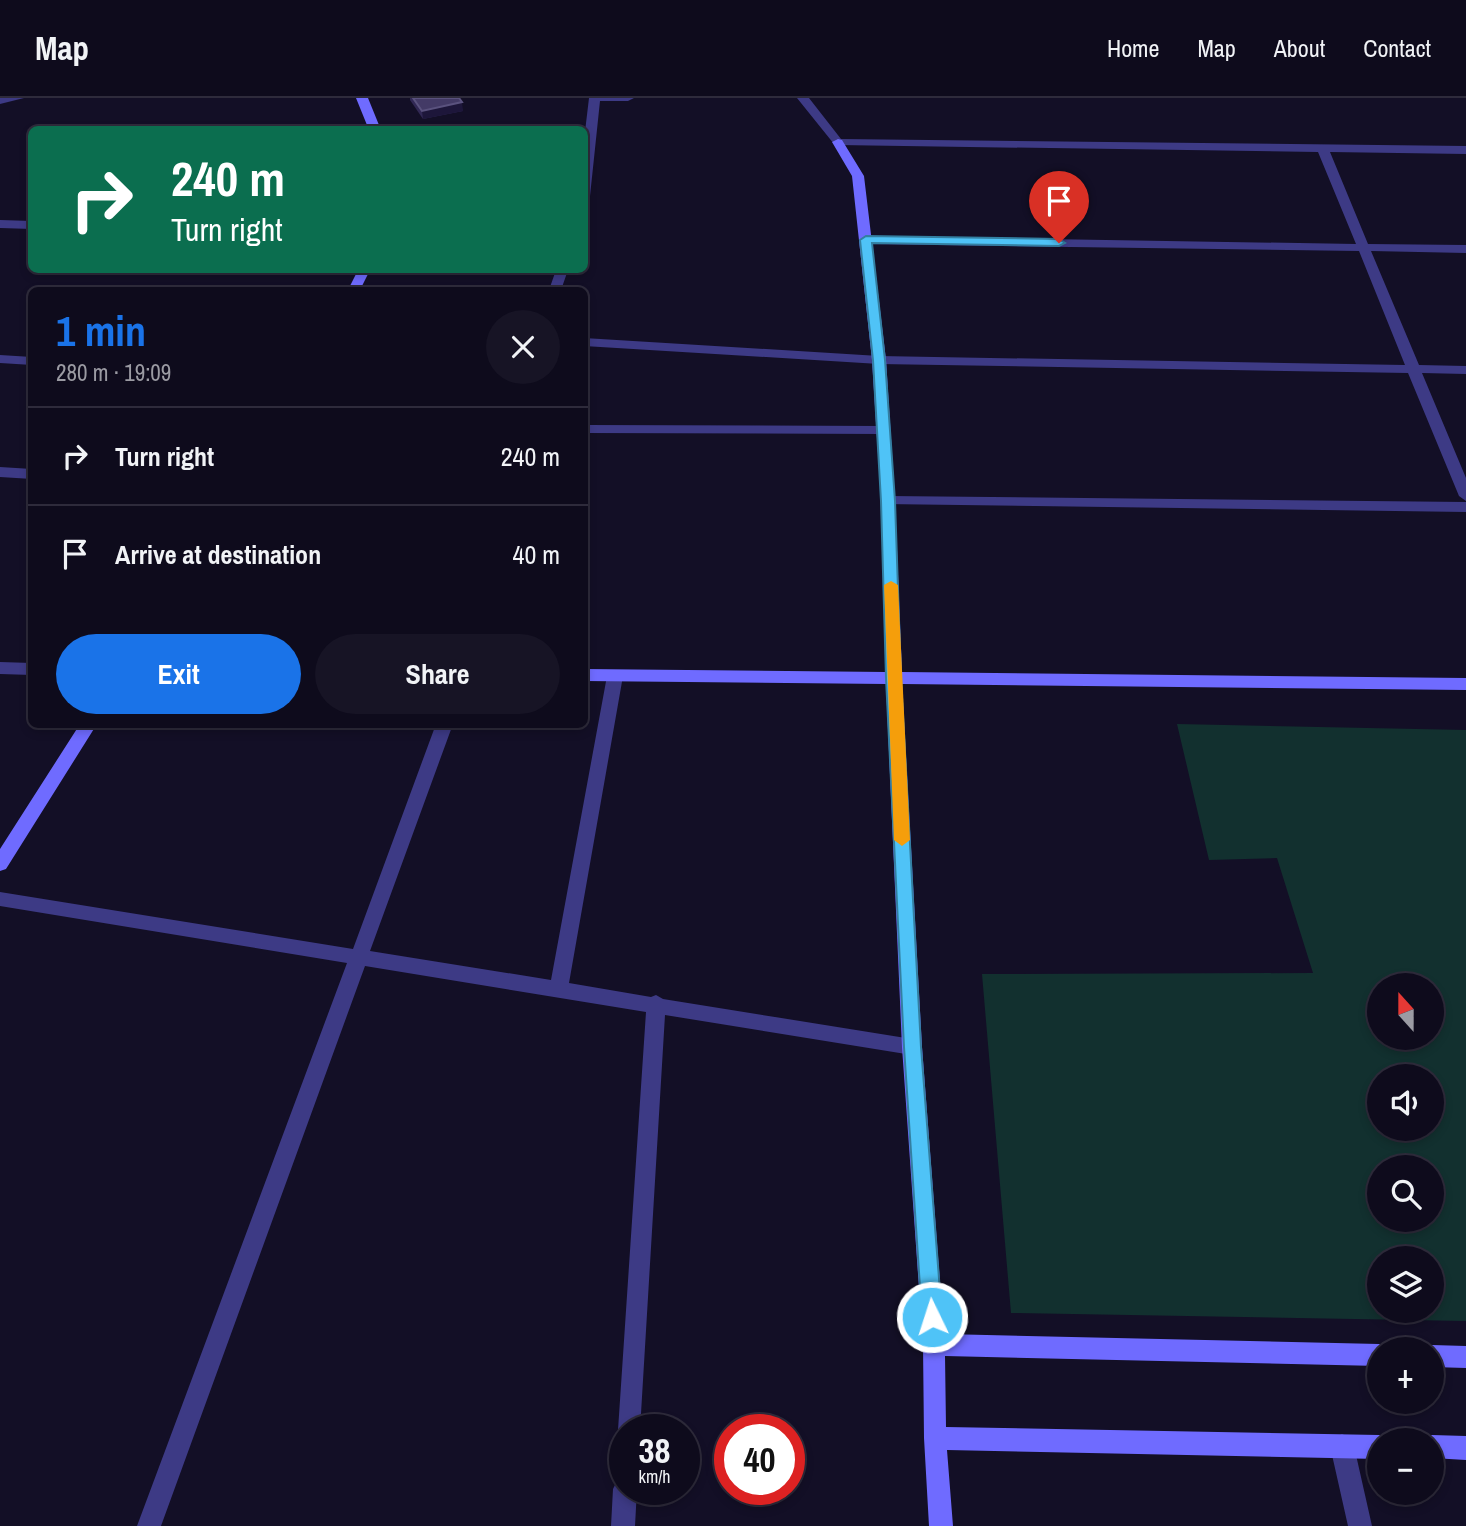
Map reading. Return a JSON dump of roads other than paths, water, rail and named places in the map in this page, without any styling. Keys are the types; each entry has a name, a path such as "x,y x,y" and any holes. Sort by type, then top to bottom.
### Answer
{"street":[{"path":"0,101 18,98"},
{"path":"362,98 373,126"},
{"path":"588,160 595,98 628,98"},
{"path":"803,98 838,142 858,176 879,360 888,501 912,1047 934,1345 935,1438 942,1526"},
{"path":"838,142 1466,150"},
{"path":"1322,147 1466,496"},
{"path":"0,224 28,225"},
{"path":"866,240 1466,249"},
{"path":"588,342 879,360 1466,370"},
{"path":"0,359 28,361"},
{"path":"588,429 883,430"},
{"path":"0,472 28,474"},
{"path":"888,501 1466,507"},
{"path":"0,668 28,668"},
{"path":"588,675 1466,684"},
{"path":"559,988 615,676"},
{"path":"0,864 86,728"},
{"path":"149,1526 444,728"},
{"path":"0,899 656,1003 912,1047"},
{"path":"630,1414 656,1003"},
{"path":"934,1345 1367,1355"},
{"path":"1444,1356 1466,1357"},
{"path":"935,1438 1367,1447"},
{"path":"1342,1446 1360,1526"},
{"path":"1444,1447 1466,1448"},
{"path":"623,1526 624,1505"}]}
